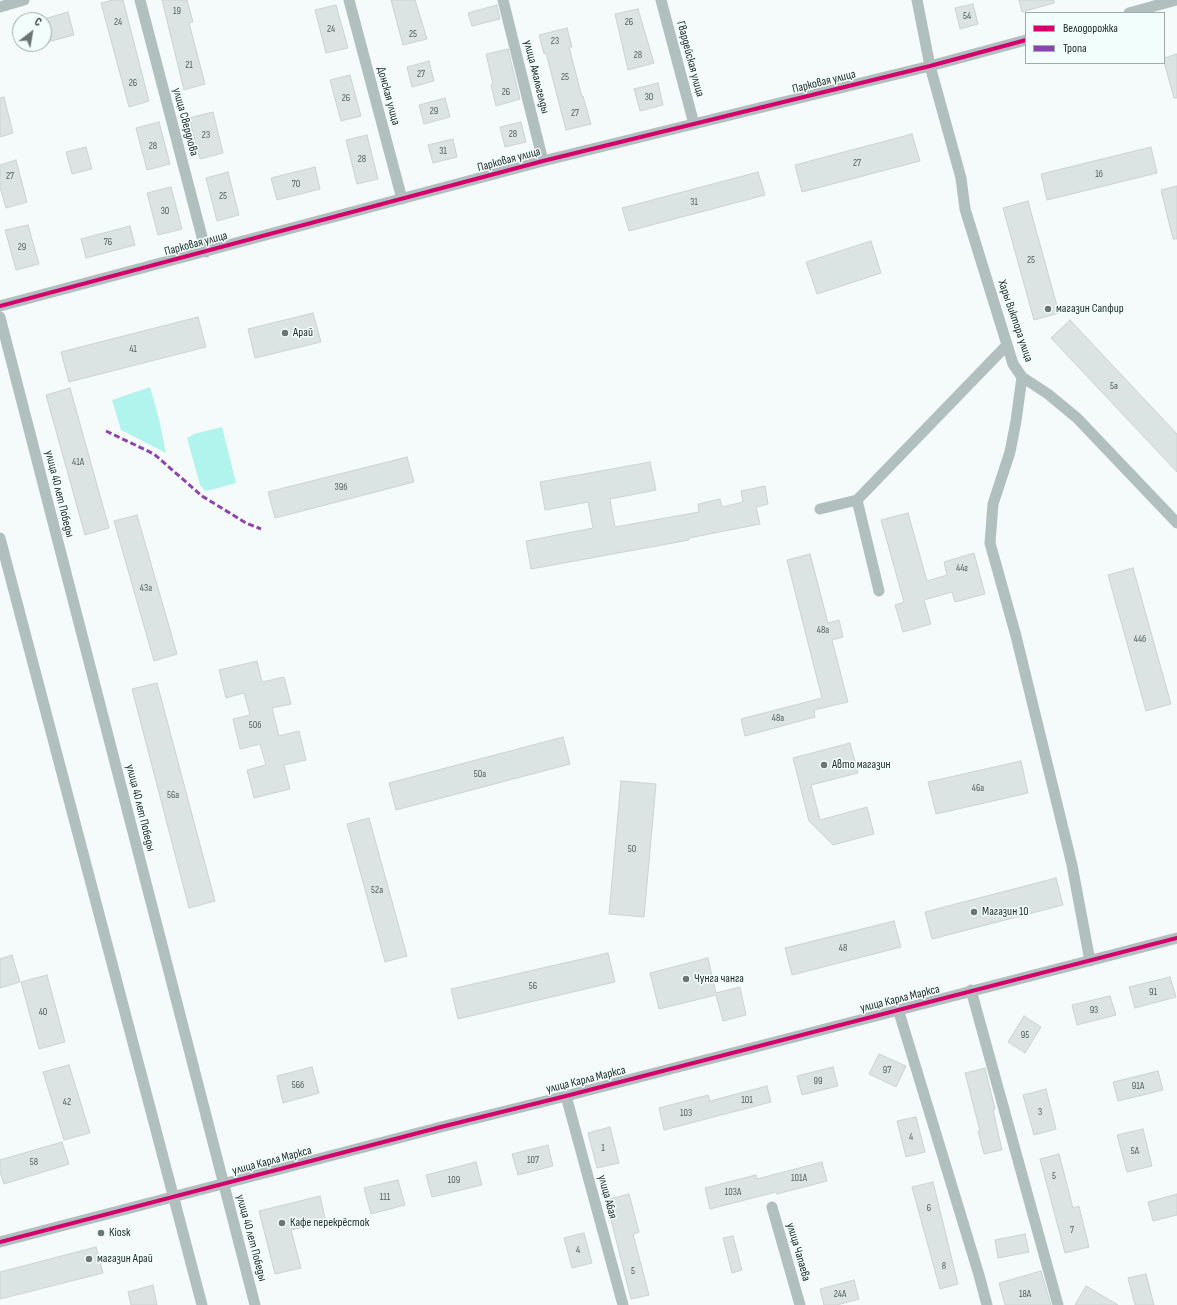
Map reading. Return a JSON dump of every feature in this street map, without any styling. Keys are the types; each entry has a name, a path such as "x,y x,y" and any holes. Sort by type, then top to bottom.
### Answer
{"street":[{"path":"0,7 24,0"},
{"name":"улица Свердлова","path":"140,0 206,252"},
{"name":"Донская улица","path":"349,0 402,199"},
{"name":"улица Амальгелды","path":"503,0 544,161"},
{"name":"Гвардейская улица","path":"661,0 694,124"},
{"name":"Хары Виктора улица","path":"917,0 930,66 961,178 965,209 1014,364 1022,377 1048,394 1077,418 1177,523"},
{"path":"1133,12 1176,0"},
{"name":"Парковая улица","path":"0,306 544,161 930,66 1025,40"},
{"name":"улица 40 лет Победы","path":"0,317 255,1305"},
{"path":"820,509 857,500 1007,345"},
{"path":"1022,377 1010,452 993,504 990,543 1016,636 1072,865 1090,961"},
{"path":"857,500 879,591"},
{"path":"0,538 202,1305"},
{"name":"улица Карла Маркса","path":"0,1242 1177,938"},
{"path":"971,990 1058,1305"},
{"path":"898,1009 987,1305"},
{"name":"улица Абая","path":"566,1096 623,1305"},
{"name":"улица Чапаева","path":"772,1207 800,1305"}],"shaded area":[{"path":"150,387 159,419 166,453 121,430 112,400"},
{"path":"222,427 236,483 206,491 200,485 187,438 194,434"}],"building":[{"path":"113,0 123,0 149,101 129,107 101,3"},
{"path":"162,0 187,0 193,22 189,23 205,84 184,90"},
{"path":"391,0 415,0 427,39 403,45"},
{"path":"1019,0 1054,0 1054,3 1022,12"},
{"path":"973,4 978,24 960,29 955,8"},
{"path":"336,5 348,48 326,53 315,10"},
{"path":"497,5 500,19 472,26 468,13"},
{"path":"638,9 654,63 628,70 615,14"},
{"path":"68,12 74,35 52,41 52,17"},
{"path":"567,28 572,47 569,47 582,97 583,96 591,124 566,130 546,53 544,54 539,35"},
{"path":"508,49 520,99 496,106 491,85 493,84 486,54"},
{"path":"1177,54 1177,98 1174,98 1165,64 1165,58"},
{"path":"429,61 434,81 412,87 407,67"},
{"path":"350,75 361,116 341,121 330,80"},
{"path":"658,83 663,105 640,111 634,89"},
{"path":"4,97 13,133 0,137 0,98"},
{"path":"445,98 450,117 424,124 419,105"},
{"path":"213,112 223,153 200,159 189,118"},
{"path":"159,122 170,164 147,170 136,128"},
{"path":"521,122 526,142 505,147 500,127"},
{"path":"912,134 920,161 802,192 795,165"},
{"path":"367,135 378,179 357,184 346,140"},
{"path":"453,139 457,157 433,163 428,145"},
{"path":"86,147 92,169 72,174 66,152"},
{"path":"1151,147 1157,173 1047,200 1041,174"},
{"path":"16,160 27,202 6,208 0,187 0,165"},
{"path":"315,167 320,189 277,200 271,178"},
{"path":"228,172 239,215 217,221 206,178"},
{"path":"758,172 765,195 629,231 622,208"},
{"path":"1177,186 1177,239 1173,239 1161,190"},
{"path":"171,187 182,229 158,235 147,193"},
{"path":"1028,201 1059,313 1034,320 1003,208"},
{"path":"28,225 39,264 16,270 5,230"},
{"path":"130,226 135,245 86,258 81,239"},
{"path":"871,241 881,273 817,294 806,262"},
{"path":"313,313 321,342 255,358 248,329"},
{"path":"198,317 206,347 69,382 61,352"},
{"path":"1070,320 1177,434 1177,472 1051,338"},
{"path":"70,388 109,528 85,535 46,395"},
{"path":"407,457 414,482 275,518 268,492"},
{"path":"650,462 656,490 610,499 615,527 699,512 698,504 720,499 722,507 743,502 741,491 765,486 768,504 756,507 760,524 689,538 689,540 531,569 526,541 593,528 588,502 545,510 540,482"},
{"path":"908,513 927,581 947,575 944,562 974,553 985,594 955,602 952,592 924,600 931,624 903,632 895,605 904,602 881,520"},
{"path":"137,515 177,654 154,661 114,521"},
{"path":"810,554 828,623 839,620 843,637 832,640 848,702 814,710 815,717 745,736 741,719 822,698 787,560"},
{"path":"1133,568 1171,704 1146,711 1108,575"},
{"path":"257,661 262,682 284,677 291,704 272,708 279,736 299,731 306,760 284,765 290,789 254,798 247,770 266,765 260,744 240,749 233,719 250,715 244,693 226,698 219,670"},
{"path":"157,683 215,901 189,908 132,689"},
{"path":"563,737 570,764 396,810 389,783"},
{"path":"850,743 858,773 811,785 820,820 867,807 874,834 833,845 809,821 793,758"},
{"path":"1021,761 1028,793 936,814 928,782"},
{"path":"621,781 656,784 644,917 609,914"},
{"path":"369,818 407,956 385,962 347,824"},
{"path":"1056,878 1063,905 932,939 925,912"},
{"path":"894,921 901,947 792,975 785,948"},
{"path":"608,953 615,982 458,1019 451,989"},
{"path":"12,955 20,982 0,988 0,959"},
{"path":"708,958 716,993 740,987 746,1015 723,1021 716,995 659,1009 650,973"},
{"path":"47,975 65,1042 39,1049 21,982"},
{"path":"1170,977 1176,997 1135,1008 1129,987"},
{"path":"1110,996 1116,1015 1077,1025 1072,1005"},
{"path":"1024,1016 1041,1027 1025,1053 1008,1042"},
{"path":"879,1054 906,1066 896,1087 869,1074"},
{"path":"69,1065 90,1133 64,1140 43,1072"},
{"path":"312,1067 319,1093 283,1103 277,1076"},
{"path":"833,1067 838,1086 802,1095 797,1076"},
{"path":"985,1068 995,1109 993,1110 1002,1150 984,1154 978,1131 980,1131 965,1073"},
{"path":"1158,1071 1163,1090 1118,1101 1113,1082"},
{"path":"767,1086 771,1102 664,1130 659,1108 708,1095 710,1101"},
{"path":"1046,1089 1056,1129 1034,1135 1023,1095"},
{"path":"916,1117 925,1152 906,1157 897,1121"},
{"path":"610,1127 619,1163 597,1168 588,1133"},
{"path":"1143,1129 1152,1166 1127,1172 1117,1135"},
{"path":"62,1142 69,1164 4,1184 0,1172 0,1160"},
{"path":"548,1145 553,1166 518,1175 512,1154"},
{"path":"1059,1154 1073,1208 1079,1206 1089,1247 1065,1253 1040,1159"},
{"path":"476,1162 482,1185 432,1197 426,1175"},
{"path":"822,1162 827,1181 710,1209 705,1188 756,1175 757,1179"},
{"path":"398,1180 405,1205 371,1214 364,1188"},
{"path":"933,1182 958,1284 940,1289 912,1187"},
{"path":"629,1194 639,1232 633,1234 649,1295 631,1299 606,1200"},
{"path":"1177,1194 1177,1215 1153,1221 1148,1202"},
{"path":"320,1196 326,1222 291,1230 301,1268 275,1274 259,1211"},
{"path":"584,1233 592,1263 572,1268 564,1238"},
{"path":"1025,1234 1029,1252 998,1258 995,1240"},
{"path":"733,1236 742,1270 732,1273 723,1238"},
{"path":"96,1247 103,1273 0,1299 0,1272"},
{"path":"1041,1271 1051,1305 1005,1305 999,1283"},
{"path":"1146,1274 1154,1305 1135,1305 1128,1278"},
{"path":"854,1280 859,1299 837,1305 824,1305 820,1289"},
{"path":"153,1285 157,1305 131,1305 128,1292"},
{"path":"1086,1286 1118,1305 1075,1305"}],"marked path":[{"path":"106,431 154,454 202,496 246,523 261,529"}],"cycle path":[{"path":"0,306 543,161 930,66 1025,40"},
{"path":"0,1242 1177,938"}],"place":[{"name":"магазин Сапфир","path":"1048,309"},
{"name":"Арай","path":"285,333"},
{"name":"Авто магазин","path":"824,765"},
{"name":"Магазин 10","path":"974,912"},
{"name":"Чунга чанга","path":"686,979"},
{"name":"Кафе перекрёсток","path":"282,1223"},
{"name":"Kiosk","path":"101,1233"},
{"name":"магазин Арай","path":"89,1259"}]}
